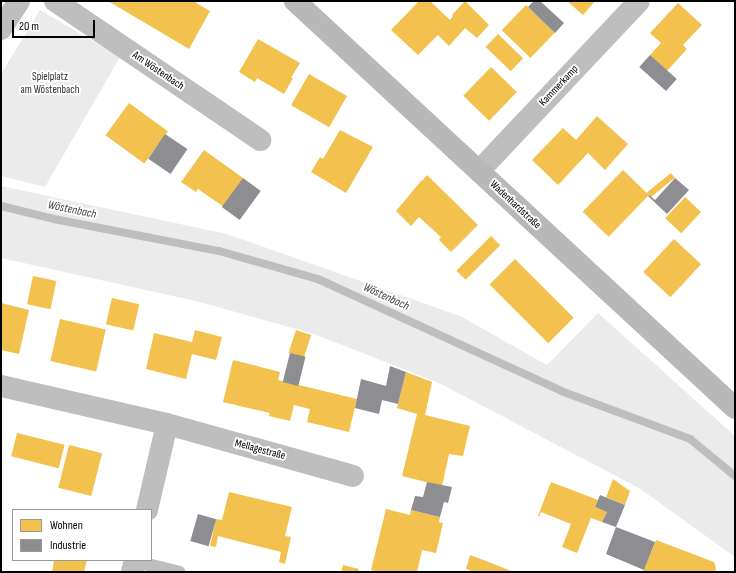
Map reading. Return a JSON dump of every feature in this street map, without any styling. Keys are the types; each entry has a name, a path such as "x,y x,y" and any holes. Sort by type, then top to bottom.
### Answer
{"street":[{"path":"1,29 19,1"},
{"name":"Am Wöstenbach","path":"55,1 260,140"},
{"name":"Wadenhardstraße","path":"295,1 735,408"},
{"name":"Kammerkamp","path":"479,171 640,1"},
{"name":"Mellagestraße","path":"1,386 167,424 353,476"},
{"path":"147,509 167,424"}],"lane":[{"path":"134,564 179,572"}],"green space":[{"name":"Spielplatz am Wöstenbach","path":"40,10 120,57 45,187 1,176 1,74"},
{"path":"1,186 227,234 460,316 547,365 598,313 735,436 735,557 639,488 437,382 314,334 200,302 1,258"}],"building: Wohnen":[{"path":"108,1 193,1 210,11 189,49"},
{"path":"419,1 430,1 450,20 453,16 452,15 465,1 489,25 477,38 465,28 449,46 438,35 418,55 391,30"},
{"path":"567,1 595,1 583,15"},
{"path":"678,3 702,25 683,45 687,49 667,71 650,55 661,43 650,33"},
{"path":"526,5 555,33 530,58 502,30"},
{"path":"498,34 523,58 511,71 485,47"},
{"path":"258,39 300,63 284,94 257,78 255,82 239,72"},
{"path":"491,67 517,92 489,121 463,96"},
{"path":"309,74 347,96 329,127 291,105"},
{"path":"129,103 168,131 144,164 105,135"},
{"path":"597,116 628,144 605,170 588,153 558,185 532,160 563,128 576,140"},
{"path":"340,130 373,147 346,193 311,172 320,157 323,159"},
{"path":"204,150 243,178 224,207 198,189 196,192 181,182"},
{"path":"623,170 649,195 609,237 583,212"},
{"path":"671,173 675,178 651,197 647,193"},
{"path":"427,175 478,225 451,252 439,240 441,237 419,217 411,226 396,211 421,181 420,180 422,181"},
{"path":"685,197 701,212 681,233 665,218"},
{"path":"491,236 500,245 466,280 456,271"},
{"path":"674,239 701,264 670,297 643,272"},
{"path":"515,259 574,318 548,343 490,284"},
{"path":"33,276 56,281 50,309 27,304"},
{"path":"112,298 139,304 133,331 106,324"},
{"path":"1,303 29,310 19,354 1,350"},
{"path":"60,319 106,330 96,371 50,361"},
{"path":"195,330 222,337 216,360 192,354 186,379 146,369 154,333 192,342"},
{"path":"296,330 311,335 304,358 289,353"},
{"path":"233,360 280,372 278,380 357,399 349,432 307,422 310,409 294,405 290,421 269,416 270,413 223,402"},
{"path":"406,372 432,382 425,415 470,426 463,456 449,454 442,486 402,476 417,414 397,408"},
{"path":"17,433 65,445 59,468 11,456"},
{"path":"69,445 102,453 91,496 58,488"},
{"path":"613,479 630,491 625,505 606,497"},
{"path":"551,482 598,500 595,507 607,512 602,522 591,518 577,553 562,547 571,524 541,512 539,517 538,516"},
{"path":"229,492 292,507 285,536 291,537 285,564 279,562 281,552 218,536 216,547 210,546 216,519 222,520"},
{"path":"386,509 410,515 411,510 440,517 439,522 443,523 436,553 422,550 417,572 379,572 371,570"},
{"path":"656,540 714,562 716,568 715,572 643,572"},
{"path":"470,555 514,572 474,572 466,569"},
{"path":"54,561 87,561 84,572 52,572"},
{"path":"343,565 359,569 358,572 341,572"}],"building: Industrie":[{"path":"534,1 540,1 564,23 555,33 528,7"},
{"path":"650,55 677,79 666,91 639,67"},
{"path":"165,134 187,149 171,174 148,159"},
{"path":"243,178 261,191 240,220 222,207"},
{"path":"675,178 689,190 667,214 648,196 649,195 655,200"},
{"path":"290,353 306,357 298,386 283,382"},
{"path":"390,366 406,372 398,404 382,400 379,414 355,408 361,379 386,386"},
{"path":"427,482 452,487 448,503 444,502 440,517 411,510 415,496 423,497"},
{"path":"600,495 625,505 616,527 602,522 607,512 595,507"},
{"path":"198,514 216,519 209,546 190,541"},
{"path":"616,527 655,542 644,570 606,554"}],"waterway":[{"name":"Wöstenbach","path":"1,206 54,219 219,251 318,279 561,391 690,439 735,476"}]}
